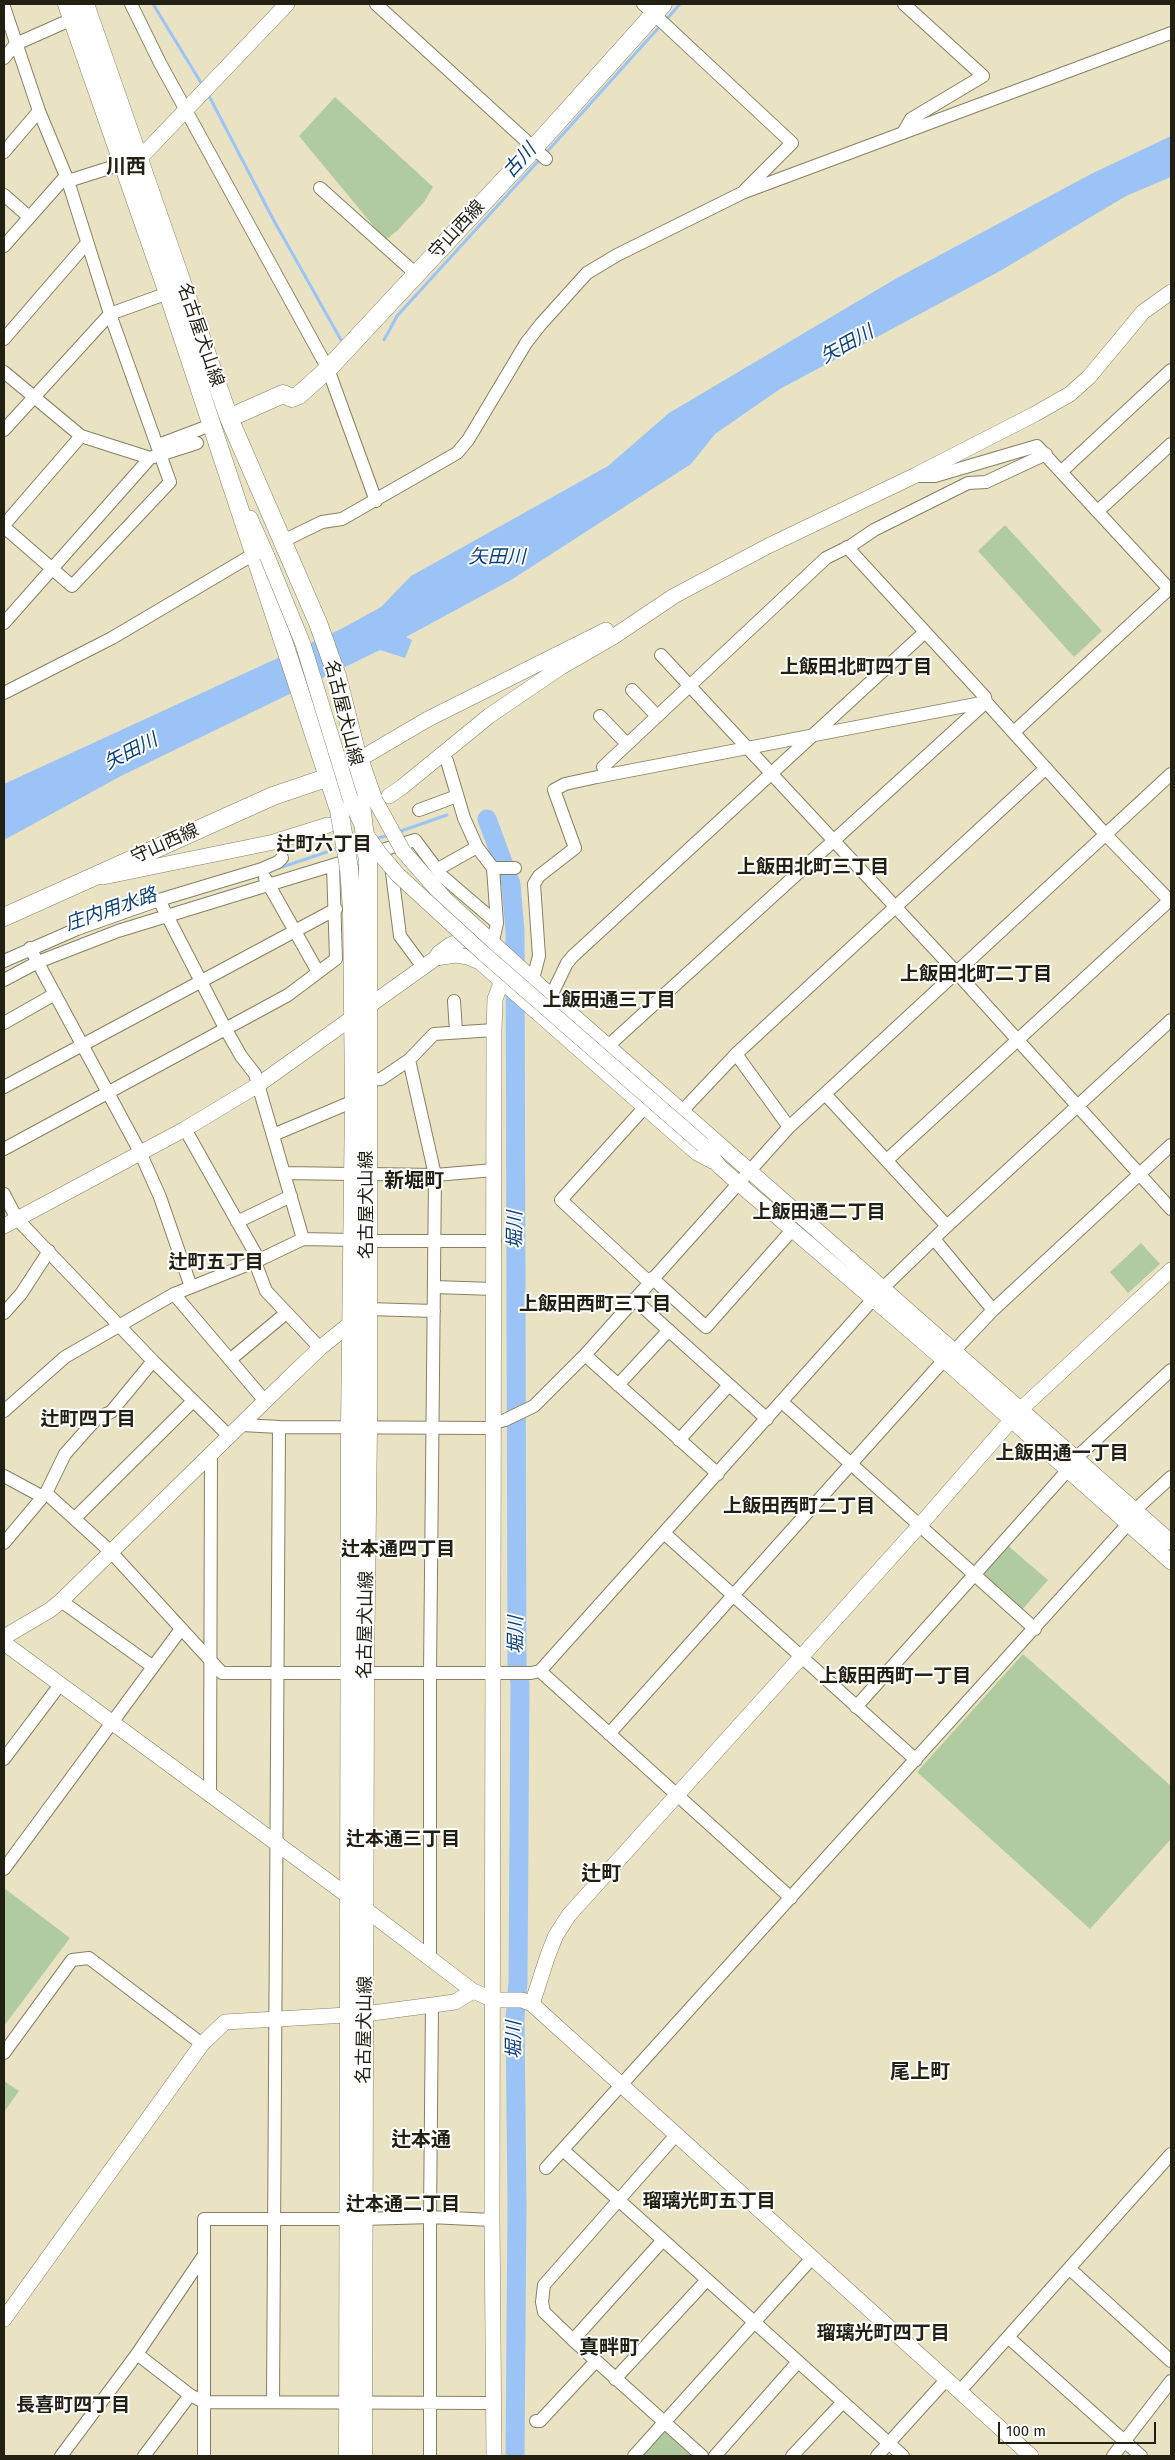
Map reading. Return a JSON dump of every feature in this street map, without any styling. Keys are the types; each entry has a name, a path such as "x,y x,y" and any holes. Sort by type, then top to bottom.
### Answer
{"main road":[{"name":"名古屋犬山線","path":"78,9 140,158 282,544 321,632 337,676 357,749 375,800 368,862 368,1080 360,1174 359,1241 351,1323 350,1428 366,1911 357,2015"},
{"name":"名古屋犬山線","path":"78,9 122,164 168,292 228,477 259,557 339,810 341,866 352,910 354,1101 360,1174"},
{"name":"守山西線","path":"237,419 283,394 292,398 299,395 328,369 416,274 539,153 658,13"},
{"name":"守山西線","path":"4,917 76,882 327,771"},
{"name":"名古屋犬山線","path":"359,1241 368,1310 368,1427 350,1898 357,2015 356,2402 363,2456"},
{"name":"名古屋犬山線","path":"348,2456 356,2402"}],"street":[{"path":"131,4 191,106 328,369 376,501"},
{"path":"4,246 29,217 67,179 140,158 287,4"},
{"path":"376,4 539,153"},
{"path":"903,133 911,119 982,76 904,4"},
{"path":"4,7 39,111 67,179 156,453 170,482 72,586 4,526 82,436"},
{"path":"4,58 16,44 78,9"},
{"path":"658,13 792,142 742,193"},
{"path":"282,544 322,522 342,519 457,453 468,440 526,343 572,287 587,274 617,254 742,193 1171,33"},
{"path":"4,152 39,111"},
{"path":"320,188 416,274"},
{"path":"4,195 29,217"},
{"path":"4,339 87,243"},
{"path":"4,430 110,314 168,292"},
{"path":"357,749 428,719 674,596 768,546 914,476 1035,414 1070,394 1089,377 1143,312 1171,292"},
{"path":"1062,471 1171,370"},
{"path":"4,372 82,436 156,453 198,442"},
{"path":"4,623 51,568 156,453 211,425"},
{"path":"1098,511 1171,444"},
{"path":"914,476 935,476 1037,446 1171,589 1014,732"},
{"path":"603,767 826,558 874,530 968,484 986,482 1046,454"},
{"path":"846,547 985,697 986,702 1106,835 1171,900 887,1160"},
{"path":"4,694 112,638 259,557 303,644 351,801 366,834 398,875 483,953 704,1146 720,1166 738,1183 793,1229 872,1300 1021,1409 1171,1542"},
{"path":"423,967 400,936 396,849 375,800 409,782 489,716 561,667 614,637 674,596"},
{"path":"551,996 567,963 574,956 925,632"},
{"path":"661,655 956,972 1171,1209"},
{"path":"632,690 657,716"},
{"path":"531,977 539,956 534,884 539,876 575,848 554,790 565,784 817,733 986,702"},
{"path":"608,1046 986,702"},
{"path":"600,716 627,744"},
{"path":"447,761 457,796 477,847 496,868 498,947"},
{"path":"683,1110 736,1054 1046,768"},
{"path":"242,1425 433,1428 498,1424 531,1408 585,1355 789,1127 1171,774"},
{"path":"420,810 457,796"},
{"path":"76,882 274,842 328,825"},
{"path":"4,961 30,948 159,900 265,878 341,866 396,849 415,840 442,876 497,923"},
{"path":"438,869 477,847"},
{"path":"396,849 445,899 551,996 884,1287 1011,1421 1171,1562"},
{"path":"4,980 38,962 265,878 282,858"},
{"path":"4,1148 288,995 336,959 336,909 341,866"},
{"path":"496,868 515,868"},
{"path":"265,878 318,972"},
{"path":"159,900 165,915 225,1028 241,1056 255,1074 303,1239"},
{"path":"4,1087 336,909"},
{"path":"436,958 439,953 450,945 463,940 498,947"},
{"path":"30,948 140,1152 160,1196 191,1287"},
{"path":"10,1222 185,1129 258,1085 436,958 449,955 468,957 480,962 697,1153 720,1166"},
{"path":"494,2456 492,2220 498,2000 499,1674 498,1424 494,1288 494,1030 495,999 506,984"},
{"path":"4,1023 55,994"},
{"path":"454,1001 456,1032"},
{"path":"532,1673 718,1474 884,1287 947,1226 1171,1020"},
{"path":"368,1080 381,1079 409,1060 434,1034 494,1030"},
{"path":"736,1054 789,1127"},
{"path":"409,1060 435,1175 430,1673 430,1958"},
{"path":"825,1094 947,1226"},
{"path":"273,1135 354,1101"},
{"path":"645,1107 561,1200 706,1326 793,1229"},
{"path":"185,1129 257,1261 266,1290 285,1314 320,1348"},
{"path":"609,1734 949,1355 993,1310 1171,1145"},
{"path":"284,1173 435,1175 494,1170"},
{"path":"4,1194 10,1222 49,1251 153,1361 229,1436"},
{"path":"237,1222 291,1196"},
{"path":"4,1411 65,1358 174,1294 257,1261 303,1239 495,1241"},
{"path":"934,1239 993,1310"},
{"path":"4,1313 20,1294 49,1251"},
{"path":"527,2002 556,1935 569,1915 920,1525 1021,1409 1171,1270"},
{"path":"434,1287 494,1288"},
{"path":"174,1294 265,1401"},
{"path":"634,1299 767,1419"},
{"path":"368,1310 434,1311"},
{"path":"231,1359 285,1314"},
{"path":"4,1637 50,1610 61,1601 320,1348 351,1323"},
{"path":"618,1385 669,1330"},
{"path":"585,1355 718,1474"},
{"path":"4,1543 44,1495 65,1454 97,1418 110,1412 153,1361"},
{"path":"1076,1458 1171,1370"},
{"path":"679,1440 729,1385"},
{"path":"75,1518 193,1401"},
{"path":"782,1402 1035,1629"},
{"path":"274,2402 279,1427"},
{"path":"210,1796 211,1454"},
{"path":"856,1707 1067,1471"},
{"path":"4,1476 44,1495 75,1518 111,1552 222,1673 532,1673 609,1734 675,1796 791,1898"},
{"path":"1135,1510 1171,1477"},
{"path":"546,2168 1128,1524"},
{"path":"664,1533 916,1760"},
{"path":"61,1601 152,1666"},
{"path":"4,1869 181,1629"},
{"path":"4,1644 350,1898 473,1991 498,2000 527,2002 1031,2456"},
{"path":"4,1759 59,1686"},
{"path":"4,2053 72,1960 88,1958 202,2044"},
{"path":"4,2319 202,2044 225,2022 357,2015 455,2002 473,1991"},
{"path":"430,2456 432,2005"},
{"path":"676,2135 617,2199 544,2284 542,2302 544,2312 573,2340 702,2456"},
{"path":"563,2150 842,2403 904,2456"},
{"path":"960,2392 1171,2154"},
{"path":"204,2456 204,2220 430,2217 492,2220"},
{"path":"573,2340 663,2240"},
{"path":"61,2456 137,2354 204,2255"},
{"path":"634,2456 812,2258"},
{"path":"1070,2269 1171,2361"},
{"path":"616,2379 706,2280"},
{"path":"1009,2338 1141,2456"},
{"path":"137,2354 190,2395 204,2402 430,2401 493,2403"},
{"path":"536,2421 540,2421 596,2360"},
{"path":"715,2456 797,2362"},
{"path":"877,2456 946,2380"},
{"path":"1114,2456 1171,2382"},
{"path":"144,2456 190,2395"},
{"path":"792,2456 842,2403"}],"green space":[{"path":"335,97 433,187 424,202 397,231 385,240 299,136"},
{"path":"1005,525 1102,631 1074,657 978,551"},
{"path":"1141,1243 1160,1264 1128,1293 1110,1272"},
{"path":"1006,1544 1048,1580 1021,1611 979,1574"},
{"path":"1023,1654 1171,1786 1171,1839 1090,1929 917,1772"},
{"path":"4,1888 70,1938 4,2026"},
{"path":"4,2081 19,2091 4,2112"},
{"path":"664,2431 671,2432 698,2456 641,2456"}],"water":[{"name":"矢田川","path":"1171,136 1171,177 1126,196 1000,271 780,389 715,434 691,464 511,580 406,637 412,640 405,658 380,650 121,776 4,840 4,784 343,628 381,607 411,576 608,466 669,413 897,278 1091,174"}],"waterway":[{"path":"153,4 203,86"},
{"name":"古川","path":"666,20 680,4"},
{"name":"古川","path":"545,154 661,25"},
{"path":"208,94 273,219 341,340"},
{"name":"古川","path":"384,340 397,316 541,158"},
{"name":"庄内用水路","path":"398,832 447,815"},
{"name":"堀川","path":"487,819 511,884 515,931 517,1664 520,1684 518,1982 515,2017 517,2205 515,2456"},
{"name":"庄内用水路","path":"374,839 390,835"},
{"name":"庄内用水路","path":"279,868 339,848"}],"district":[{"name":"川西","path":"126,167"},
{"name":"上飯田北町四丁目","path":"856,668"},
{"name":"辻町六丁目","path":"324,845"},
{"name":"上飯田北町三丁目","path":"813,868"},
{"name":"上飯田北町二丁目","path":"976,975"},
{"name":"上飯田通三丁目","path":"609,1001"},
{"name":"新堀町","path":"414,1181"},
{"name":"上飯田通二丁目","path":"819,1213"},
{"name":"辻町五丁目","path":"216,1263"},
{"name":"上飯田西町三丁目","path":"595,1305"},
{"name":"辻町四丁目","path":"88,1420"},
{"name":"上飯田通一丁目","path":"1062,1454"},
{"name":"上飯田西町二丁目","path":"799,1507"},
{"name":"辻本通四丁目","path":"398,1550"},
{"name":"上飯田西町一丁目","path":"895,1677"},
{"name":"辻本通三丁目","path":"403,1840"},
{"name":"辻町","path":"601,1874"},
{"name":"尾上町","path":"920,2072"},
{"name":"辻本通","path":"421,2140"},
{"name":"瑠璃光町五丁目","path":"709,2202"},
{"name":"辻本通二丁目","path":"403,2205"},
{"name":"瑠璃光町四丁目","path":"883,2334"},
{"name":"真畔町","path":"609,2348"},
{"name":"長喜町四丁目","path":"73,2406"}]}
